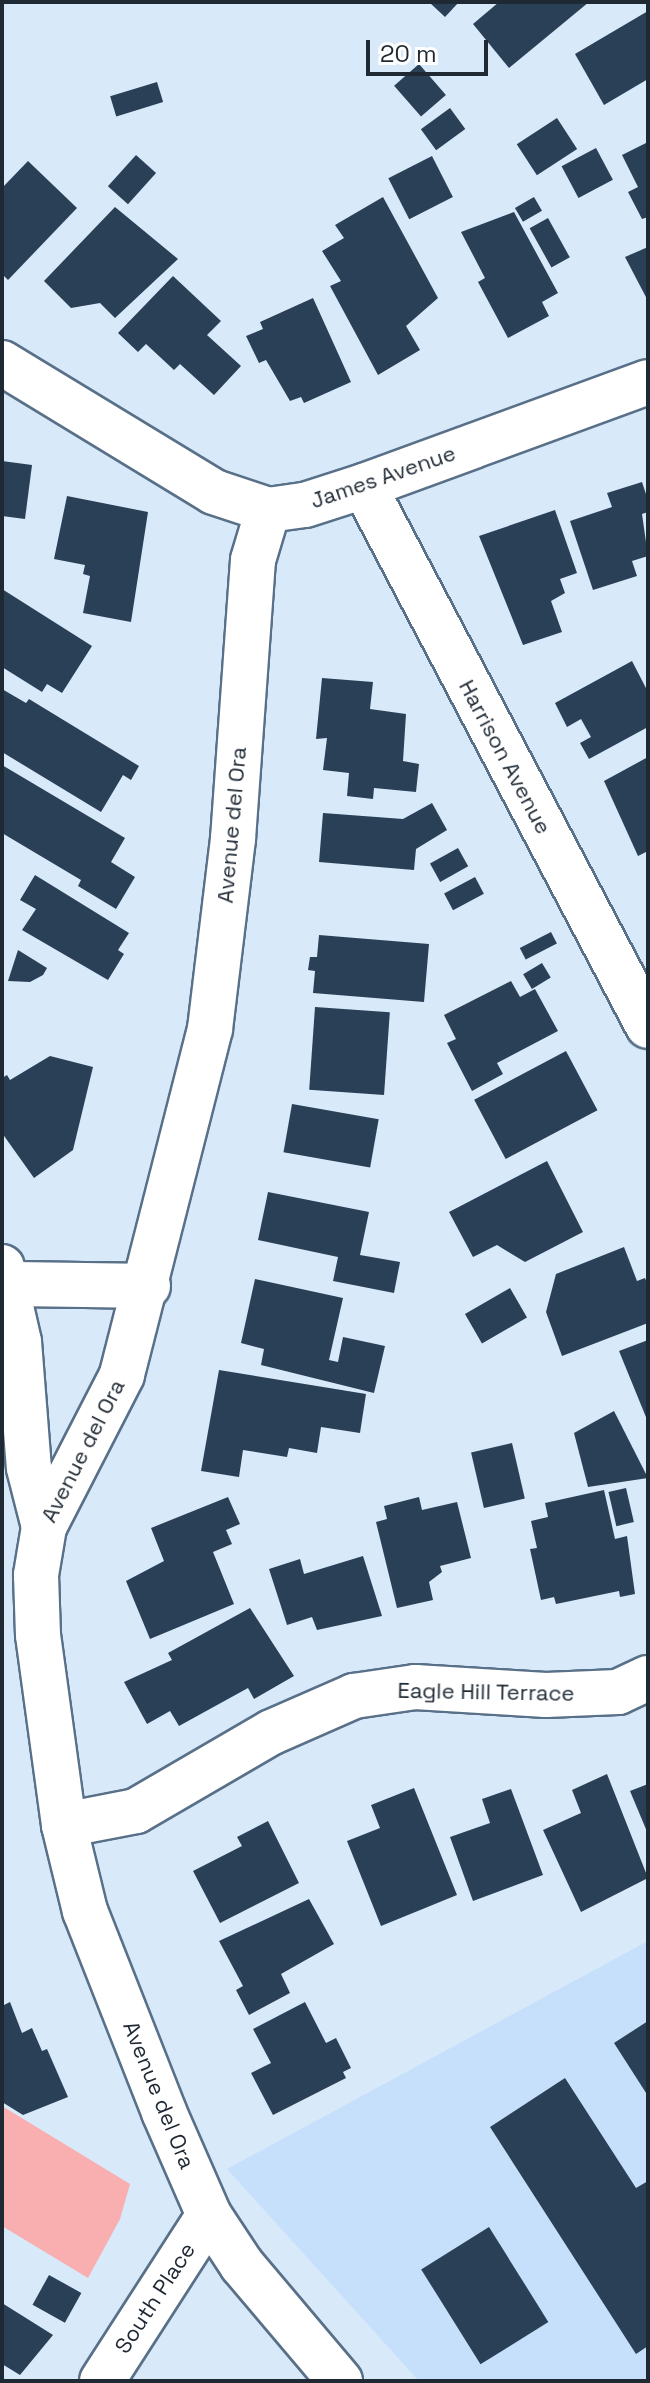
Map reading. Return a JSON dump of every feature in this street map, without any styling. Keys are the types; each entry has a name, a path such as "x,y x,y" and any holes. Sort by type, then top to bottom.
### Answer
{"street":[{"name":"James Avenue","path":"2,363 214,492 268,510 305,505 364,486 648,382"},
{"name":"Harrison Avenue","path":"364,486 648,1026"},
{"name":"Avenue del Ora","path":"268,510 253,560 233,839 210,1029 148,1286 122,1375 44,1527 36,1575 38,1635 64,1825 85,1911 209,2215 242,2265 340,2381"},
{"path":"44,1527 29,1468 6,1275 148,1286"},
{"name":"Eagle Hill Terrace","path":"64,1825 136,1811 272,1732 354,1696 415,1687 546,1695 618,1692 648,1678"},
{"name":"South Place","path":"102,2381 209,2215"}],"shaded area":[{"path":"648,1941 648,2381 419,2381 227,2169"},
{"path":"2,2106 130,2184 120,2219 88,2278 2,2226"}],"building":[{"path":"429,2 459,2 445,17"},
{"path":"499,2 589,2 509,68 473,24"},
{"path":"648,11 648,79 604,105 575,54"},
{"path":"419,64 446,95 421,117 394,86"},
{"path":"157,82 163,102 116,116 110,96"},
{"path":"450,108 465,129 436,150 421,129"},
{"path":"557,118 577,149 537,175 517,144"},
{"path":"648,142 648,217 642,219 628,192 638,187 622,155"},
{"path":"596,148 613,180 578,198 562,166"},
{"path":"136,155 156,173 128,204 108,186"},
{"path":"432,156 453,197 409,219 388,178"},
{"path":"28,161 77,208 8,280 2,274 2,188"},
{"path":"383,197 438,298 406,326 420,350 378,375 330,286 341,281 322,251 344,238 335,225"},
{"path":"534,197 542,211 523,222 515,208"},
{"path":"115,207 178,259 115,318 100,303 71,308 44,281"},
{"path":"514,212 558,293 542,302 549,316 508,338 478,282 485,278 461,232"},
{"path":"548,218 570,257 551,268 530,228"},
{"path":"648,247 648,301 625,257"},
{"path":"173,276 221,321 207,335 241,366 214,395 180,364 174,370 146,344 138,352 118,333"},
{"path":"313,298 351,382 304,403 301,397 290,401 266,360 259,363 246,336 263,329 260,322"},
{"path":"2,461 32,465 25,519 2,516"},
{"path":"642,482 648,500 648,512 642,514 648,556 632,561 637,576 593,590 570,521 612,507 607,493"},
{"path":"67,496 148,512 131,622 83,613 90,576 83,574 85,565 54,559"},
{"path":"555,510 577,573 560,579 565,593 551,601 562,632 523,645 479,536"},
{"path":"2,589 92,646 62,693 47,684 42,692 2,667"},
{"path":"632,661 648,692 648,727 589,759 580,743 591,737 581,719 567,727 555,703"},
{"path":"322,678 373,682 370,709 406,714 403,761 419,764 416,792 374,788 373,799 347,796 349,773 323,770 327,738 316,739"},
{"path":"2,689 26,703 29,699 139,766 131,780 123,775 101,812 2,752"},
{"path":"648,757 648,851 638,856 604,781"},
{"path":"2,765 125,838 111,862 135,877 116,909 78,886 81,880 2,833"},
{"path":"432,803 447,830 416,849 414,870 319,862 323,813 403,819"},
{"path":"458,848 468,866 440,882 430,864"},
{"path":"35,875 129,933 118,950 124,954 108,980 22,930 36,909 20,900"},
{"path":"475,877 484,894 453,910 444,893"},
{"path":"551,932 557,944 526,959 520,948"},
{"path":"319,935 429,944 424,1002 313,993 315,971 308,970 310,957 317,957"},
{"path":"18,950 47,968 43,975 30,982 8,981"},
{"path":"542,963 551,978 532,989 523,974"},
{"path":"511,981 520,997 535,989 558,1031 497,1063 503,1074 472,1091 447,1043 456,1039 444,1015"},
{"path":"315,1007 390,1012 384,1095 309,1090"},
{"path":"566,1051 597,1110 506,1159 474,1100"},
{"path":"50,1056 93,1067 73,1150 34,1178 2,1133 2,1078 7,1075 10,1080"},
{"path":"292,1104 379,1119 370,1168 283,1152"},
{"path":"547,1161 583,1232 525,1262 497,1245 473,1257 449,1212"},
{"path":"268,1192 369,1212 360,1255 400,1262 394,1293 333,1281 338,1257 258,1240"},
{"path":"624,1247 637,1281 645,1278 648,1286 648,1323 562,1356 546,1312 556,1274"},
{"path":"255,1279 343,1298 329,1360 338,1362 343,1337 385,1346 374,1393 261,1365 264,1349 241,1343"},
{"path":"510,1288 527,1317 482,1343 465,1314"},
{"path":"648,1340 648,1422 619,1351"},
{"path":"219,1370 366,1394 360,1433 321,1427 317,1453 289,1448 287,1457 243,1450 239,1477 201,1471"},
{"path":"614,1411 648,1478 588,1487 574,1433"},
{"path":"512,1443 525,1499 484,1508 471,1452"},
{"path":"626,1488 634,1522 616,1526 608,1492"},
{"path":"604,1490 615,1539 627,1536 635,1594 620,1597 619,1591 556,1604 554,1597 541,1600 530,1549 537,1548 531,1521 548,1517 545,1503"},
{"path":"228,1497 240,1524 226,1530 232,1544 213,1552 234,1604 150,1639 126,1581 164,1561 151,1528"},
{"path":"419,1497 422,1510 457,1502 471,1558 440,1566 442,1572 429,1582 433,1600 397,1608 376,1522 387,1519 384,1506"},
{"path":"363,1556 382,1616 317,1630 312,1617 287,1625 269,1569 300,1559 304,1574"},
{"path":"250,1608 294,1676 254,1699 248,1688 179,1726 170,1711 147,1724 124,1682 172,1660 168,1653"},
{"path":"607,1774 648,1878 581,1912 543,1830 581,1813 572,1790"},
{"path":"648,1784 648,1834 630,1791"},
{"path":"414,1788 457,1895 381,1926 347,1841 380,1828 371,1805"},
{"path":"511,1789 543,1875 473,1901 450,1837 490,1823 482,1799"},
{"path":"268,1821 299,1883 220,1923 193,1871 242,1846 237,1837"},
{"path":"309,1899 334,1944 281,1974 290,1993 249,2015 236,1990 243,1986 219,1941"},
{"path":"10,2002 22,2033 32,2028 42,2051 47,2049 68,2097 23,2115 2,2102 2,2006"},
{"path":"305,2002 326,2043 336,2038 351,2068 343,2072 346,2078 273,2115 251,2073 271,2063 253,2029"},
{"path":"648,2021 648,2096 614,2043"},
{"path":"565,2078 636,2188 648,2181 648,2346 636,2354 490,2127"},
{"path":"489,2227 548,2322 481,2364 421,2269"},
{"path":"49,2275 81,2293 65,2323 33,2305"},
{"path":"2,2303 53,2335 20,2375 2,2364"}]}
